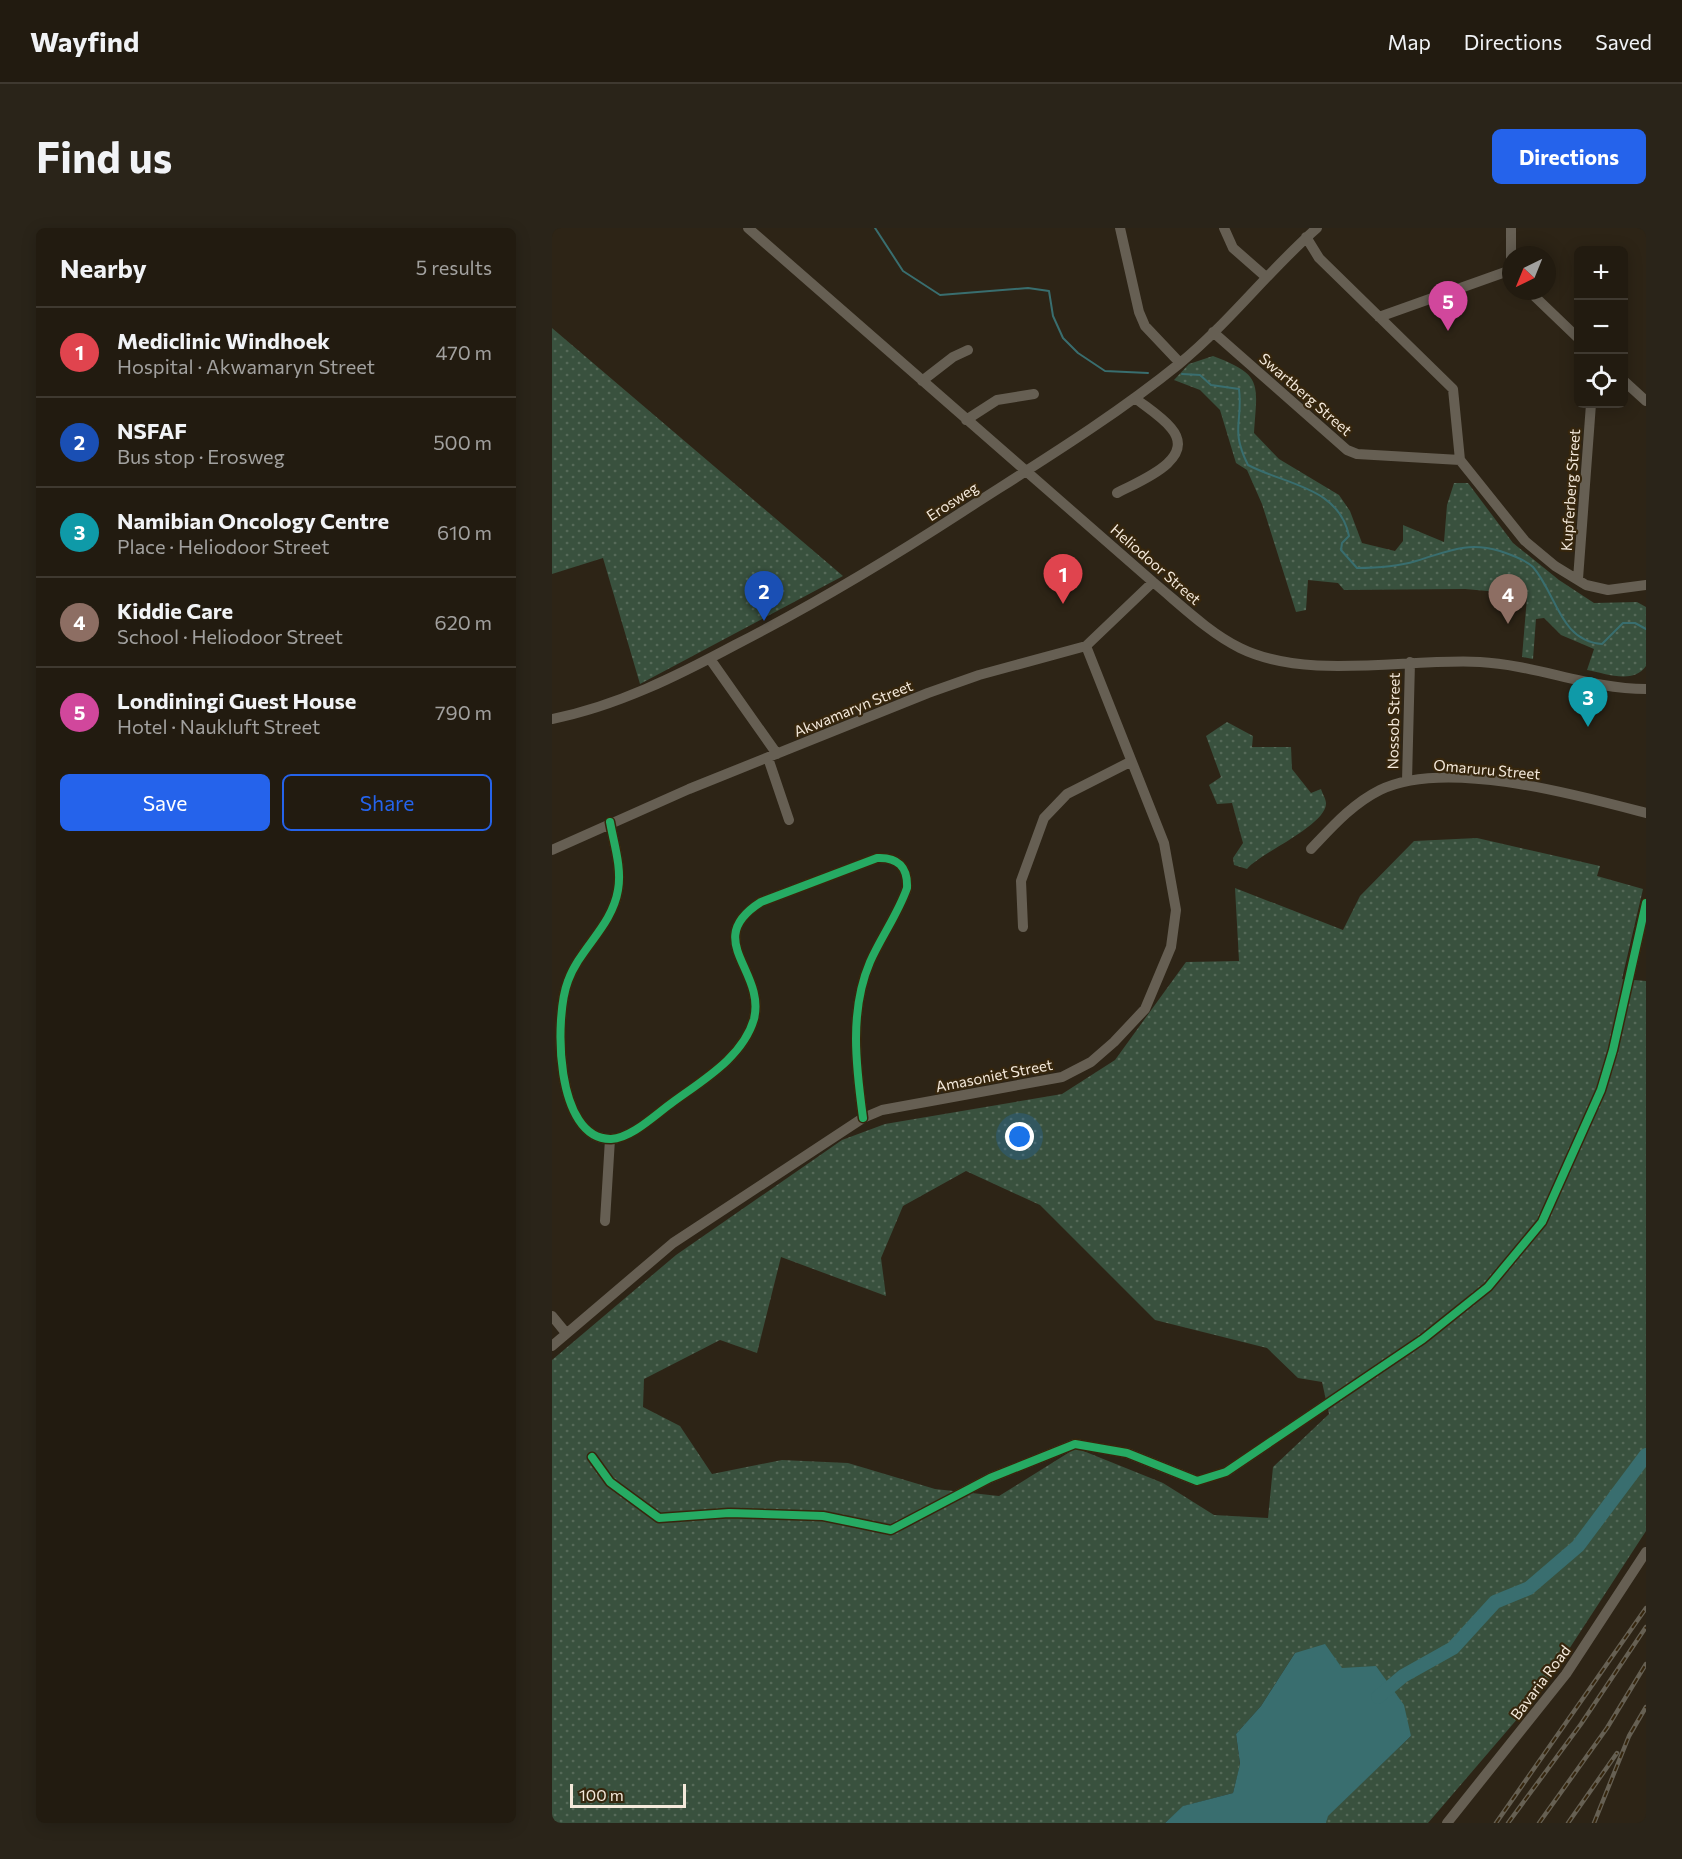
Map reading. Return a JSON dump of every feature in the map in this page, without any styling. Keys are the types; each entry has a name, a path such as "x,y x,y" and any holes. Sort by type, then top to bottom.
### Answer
{"street":[{"name":"Heliodoor Street","path":"748,228 1153,582 1212,631 1252,653 1304,665 1480,662 1521,667 1630,689 1646,689"},
{"path":"1120,228 1138,312 1145,326 1180,363"},
{"path":"1224,228 1233,248 1266,277"},
{"path":"1511,228 1511,246"},
{"path":"1311,231 1319,258 1453,388 1460,460 1525,541 1555,566 1586,585 1608,590 1646,585"},
{"name":"Erosweg","path":"552,719 590,710 642,691 710,659 812,605 875,568 1026,472 1135,398 1180,363 1311,231"},
{"path":"1379,317 1502,272"},
{"path":"1538,300 1574,334"},
{"name":"Swartberg Street","path":"1213,332 1347,450 1357,454 1460,460"},
{"path":"922,381 952,357 969,350"},
{"path":"1628,385 1646,401"},
{"path":"966,420 996,400 1034,394"},
{"path":"1117,493 1163,469 1175,450 1175,437 1171,428 1135,398"},
{"name":"Kupferberg Street","path":"1578,579 1591,408"},
{"name":"Akwamaryn Street","path":"552,850 610,822 973,677 1086,646 1153,582"},
{"name":"Amasoniet Street","path":"552,1346 673,1243 863,1118 882,1110 1062,1077 1102,1053 1144,1009 1171,947 1176,910 1171,868 1164,843 1086,646"},
{"path":"710,659 773,756 789,820"},
{"name":"Nossob Street","path":"1407,781 1410,662"},
{"path":"1630,689 1646,681"},
{"path":"1023,927 1021,880 1044,818 1067,794 1130,762"},
{"name":"Omaruru Street","path":"1311,849 1358,803 1383,788 1407,781 1450,777 1521,785 1582,796 1646,813"},
{"path":"610,822 619,870 618,890 608,919 568,981 562,1004 561,1038 564,1081 572,1106 584,1128 590,1133 610,1139 627,1134 713,1074 732,1055 749,1030 755,1011 754,994 735,945 734,935 741,917 761,902 885,857 896,860 904,868 908,877 907,888 869,964 858,1003 856,1048 863,1118"},
{"path":"592,1457 610,1482 659,1518 729,1513 823,1516 891,1530 990,1478 1075,1444 1127,1453 1197,1480 1226,1472 1423,1340 1488,1287 1542,1222 1601,1090 1628,988 1646,903"},
{"path":"605,1221 610,1139"},
{"path":"552,1316 566,1334"},
{"name":"Bavaria Road","path":"1447,1823 1566,1674 1646,1552"}],"green space":[{"path":"552,328 843,576 640,684 603,558 552,574"},
{"path":"1213,356 1241,369 1254,383 1256,403 1254,433 1279,459 1339,495 1350,511 1362,543 1395,551 1403,541 1403,525 1444,542 1447,505 1454,483 1468,483 1513,543 1559,580 1594,603 1637,602 1646,607 1646,666 1634,675 1626,676 1587,670 1594,649 1561,635 1544,618 1536,619 1533,659 1522,657 1527,597 1521,594 1465,589 1344,590 1338,583 1308,580 1306,610 1296,612 1262,504 1247,470 1236,463 1220,410 1200,390 1174,380 1189,364"},
{"path":"1227,722 1253,736 1252,747 1291,747 1292,769 1311,793 1321,789 1326,801 1323,811 1316,820 1247,869 1234,865 1233,858 1243,843 1232,803 1217,804 1209,785 1221,777 1206,736"},
{"path":"1477,838 1600,866 1597,876 1643,889 1622,979 1646,981 1646,1531 1543,1689 1428,1823 1326,1823 1327,1816 1411,1736 1342,1668 1295,1653 1261,1706 1236,1734 1240,1765 1233,1793 1184,1806 1165,1823 552,1823 552,1360 676,1255 842,1140 885,1124 1062,1094 1115,1060 1186,962 1239,961 1235,888 1343,930 1360,896 1414,841","holes":["966,1171 1040,1205 1155,1320 1267,1348 1298,1378 1322,1382 1329,1414 1273,1467 1268,1518 1214,1515 1163,1483 1076,1448 999,1496 935,1489 848,1463 782,1460 712,1474 680,1426 643,1407 644,1379 720,1340 757,1353 781,1257 886,1296 881,1258 903,1206"]}],"water":[{"path":"1325,1644 1342,1668 1376,1666 1404,1705 1411,1736 1328,1816 1326,1823 1165,1823 1183,1806 1233,1793 1240,1764 1236,1734 1261,1706 1295,1653"}],"waterway":[{"path":"875,228 903,271 940,295 1028,288 1049,291 1053,316 1063,338 1078,353 1105,371 1148,373"},
{"path":"1182,374 1200,375 1211,385 1239,389 1238,434 1248,465 1309,490 1323,497 1334,507 1343,520 1349,536 1342,543 1341,550 1357,568 1401,565 1467,547 1488,548 1518,558 1533,567 1568,626 1588,641 1602,644 1623,623 1635,623 1646,629"},
{"path":"1378,1697 1403,1676 1453,1648 1495,1602 1529,1588 1578,1546 1646,1455"}],"railway":[{"path":"1496,1823 1646,1608"},
{"path":"1508,1823 1581,1724 1646,1627"},
{"path":"1539,1823 1607,1728 1646,1664"},
{"path":"1594,1823 1629,1736 1646,1707"},
{"path":"1568,1823 1617,1753"}],"cycle path":[{"path":"610,822 618,865 619,882 615,903 603,926 573,969 564,998 561,1021 563,1074 569,1099 579,1120 592,1134 611,1139 619,1138 644,1125 721,1066 741,1045 754,1019 755,1001 752,985 736,943 736,929 744,916 761,902 877,858 884,858 891,859 900,865 906,874 907,888 870,962 859,1000 856,1039 863,1118"},
{"path":"592,1457 610,1482 659,1518 729,1513 823,1516 891,1530 990,1478 1075,1444 1127,1453 1197,1481 1226,1472 1423,1339 1488,1287 1542,1222 1601,1090 1613,1050 1646,903"}],"place":[{"name":"Londiningi Guest House","path":"1448,331"},
{"name":"Mediclinic Windhoek","path":"1063,604"},
{"name":"NSFAF","path":"764,621"},
{"name":"Kiddie Care","path":"1508,624"},
{"name":"Namibian Oncology Centre","path":"1588,727"}]}
